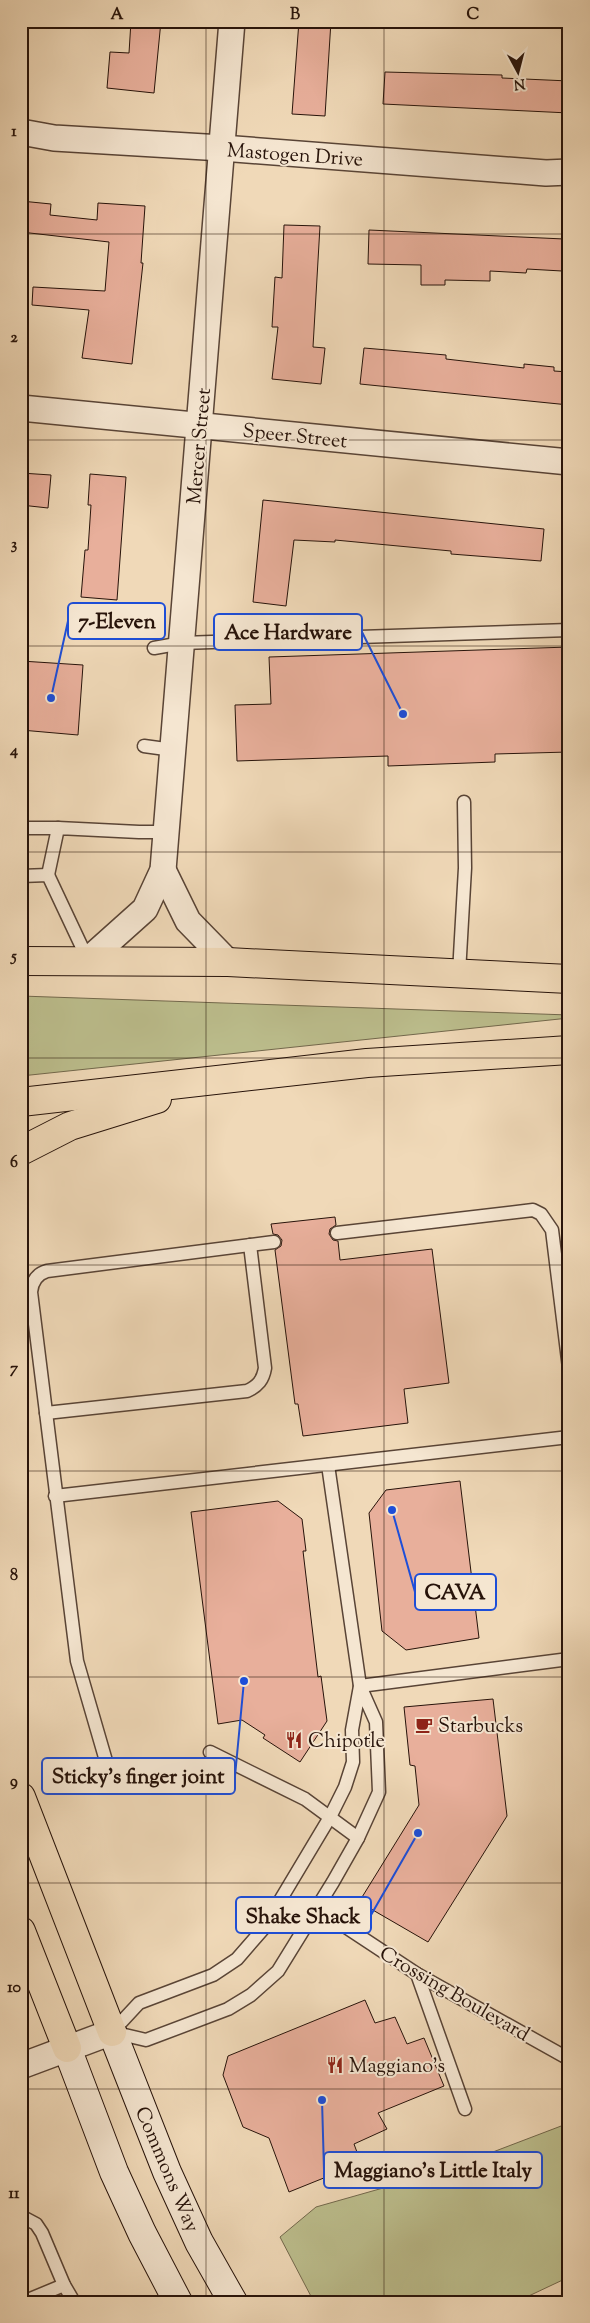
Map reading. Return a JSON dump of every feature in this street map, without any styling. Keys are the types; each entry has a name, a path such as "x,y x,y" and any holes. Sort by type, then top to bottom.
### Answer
{"highway":[{"path":"21,961 228,962 569,979"},
{"path":"21,1102 367,1063 569,1050"},
{"path":"21,1151 70,1126 221,1079"},
{"path":"21,1797 112,2032"},
{"path":"21,1931 67,2048"}],"street":[{"name":"Mercer Street","path":"88,960 144,909 163,870 232,21"},
{"name":"Mastogen Drive","path":"21,132 54,138 222,148 546,173 569,172"},
{"name":"Speer Street","path":"21,408 569,462"},
{"path":"163,870 188,921 228,962"},
{"path":"21,2066 112,2032"},
{"name":"Commons Way","path":"112,2032 167,2172 199,2242 233,2302"},
{"path":"67,2048 114,2172 142,2233 178,2302"}],"lane":[{"path":"154,648 182,643 569,630"},
{"path":"144,746 173,750"},
{"path":"459,973 465,868 464,802"},
{"path":"21,828 166,832"},
{"path":"58,828 48,875 65,915 88,960"},
{"path":"21,876 48,875"},
{"path":"337,1233 533,1210 541,1214 552,1230 569,1368"},
{"path":"113,1786 77,1660 31,1292 35,1278 47,1271 274,1242"},
{"path":"46,1413 247,1391 255,1387 263,1378 265,1368 250,1245"},
{"path":"55,1496 569,1437"},
{"path":"328,1465 360,1686 376,1722 379,1792 358,1838 278,1971 251,1995 228,2009 146,2040 112,2032 139,2002 213,1975 237,1959 263,1929 330,1817 345,1787 353,1762 352,1730 360,1686"},
{"path":"360,1686 569,1659"},
{"path":"210,1752 305,1799 358,1838"},
{"name":"Crossing Boulevard","path":"317,1908 417,1974 569,2058"},
{"path":"417,1974 465,2109"},
{"path":"21,2216 36,2224 42,2233 74,2302"},
{"path":"23,2302 64,2284"}],"green space":[{"path":"21,996 569,1015 569,1018 21,1076"},
{"path":"569,2123 569,2277 516,2302 314,2302 280,2237 316,2207 443,2171"}],"building":[{"path":"131,21 161,21 154,93 107,88 110,52 129,53"},
{"path":"299,21 331,21 325,116 292,114"},
{"path":"385,72 502,75 502,78 569,81 569,113 383,104"},
{"path":"21,201 51,204 50,215 97,220 98,203 145,206 141,263 143,263 132,364 82,358 89,310 32,305 33,287 105,291 109,242 21,232"},
{"path":"284,225 320,226 313,347 325,348 321,384 272,379 278,327 272,327 275,277 282,278"},
{"path":"369,230 564,239 562,271 527,269 526,273 490,271 490,281 445,280 445,285 421,285 421,265 368,264"},
{"path":"364,348 446,355 446,359 524,368 524,364 554,367 554,371 569,372 569,405 360,384"},
{"path":"21,473 51,475 48,508 21,505"},
{"path":"90,474 126,477 117,600 81,597 85,550 88,550 91,505 88,505"},
{"path":"263,500 544,529 541,561 451,554 451,551 335,540 335,542 294,540 286,606 253,602"},
{"path":"569,647 569,752 495,754 495,762 388,766 388,756 237,761 235,705 271,704 269,657"},
{"path":"21,661 83,665 78,735 21,730"},
{"path":"335,1217 336,1225 330,1229 329,1234 333,1240 338,1241 340,1260 432,1249 449,1383 404,1389 408,1423 303,1436 298,1404 295,1404 275,1250 281,1246 282,1240 278,1235 273,1234 271,1224"},
{"path":"460,1481 479,1638 406,1650 382,1631 369,1513 386,1490"},
{"path":"278,1501 302,1519 306,1551 303,1551 318,1677 321,1676 327,1721 300,1762 263,1738 265,1735 242,1720 218,1724 191,1512"},
{"path":"493,1699 507,1816 428,1942 359,1902 419,1805 415,1766 410,1765 404,1707"},
{"path":"365,2000 375,2023 395,2017 407,2044 424,2038 444,2086 378,2113 387,2129 354,2144 361,2163 289,2192 269,2138 243,2127 223,2075 228,2056"}],"place":[{"name":"7-Eleven","path":"51,698"},
{"name":"Ace Hardware","path":"403,714"},
{"name":"CAVA","path":"392,1510"},
{"name":"Sticky's finger joint","path":"244,1681"},
{"name":"Starbucks","path":"424,1725"},
{"name":"Chipotle","path":"294,1740"},
{"name":"Shake Shack","path":"418,1833"},
{"name":"Maggiano's","path":"335,2065"},
{"name":"Maggiano's Little Italy","path":"322,2100"}]}
